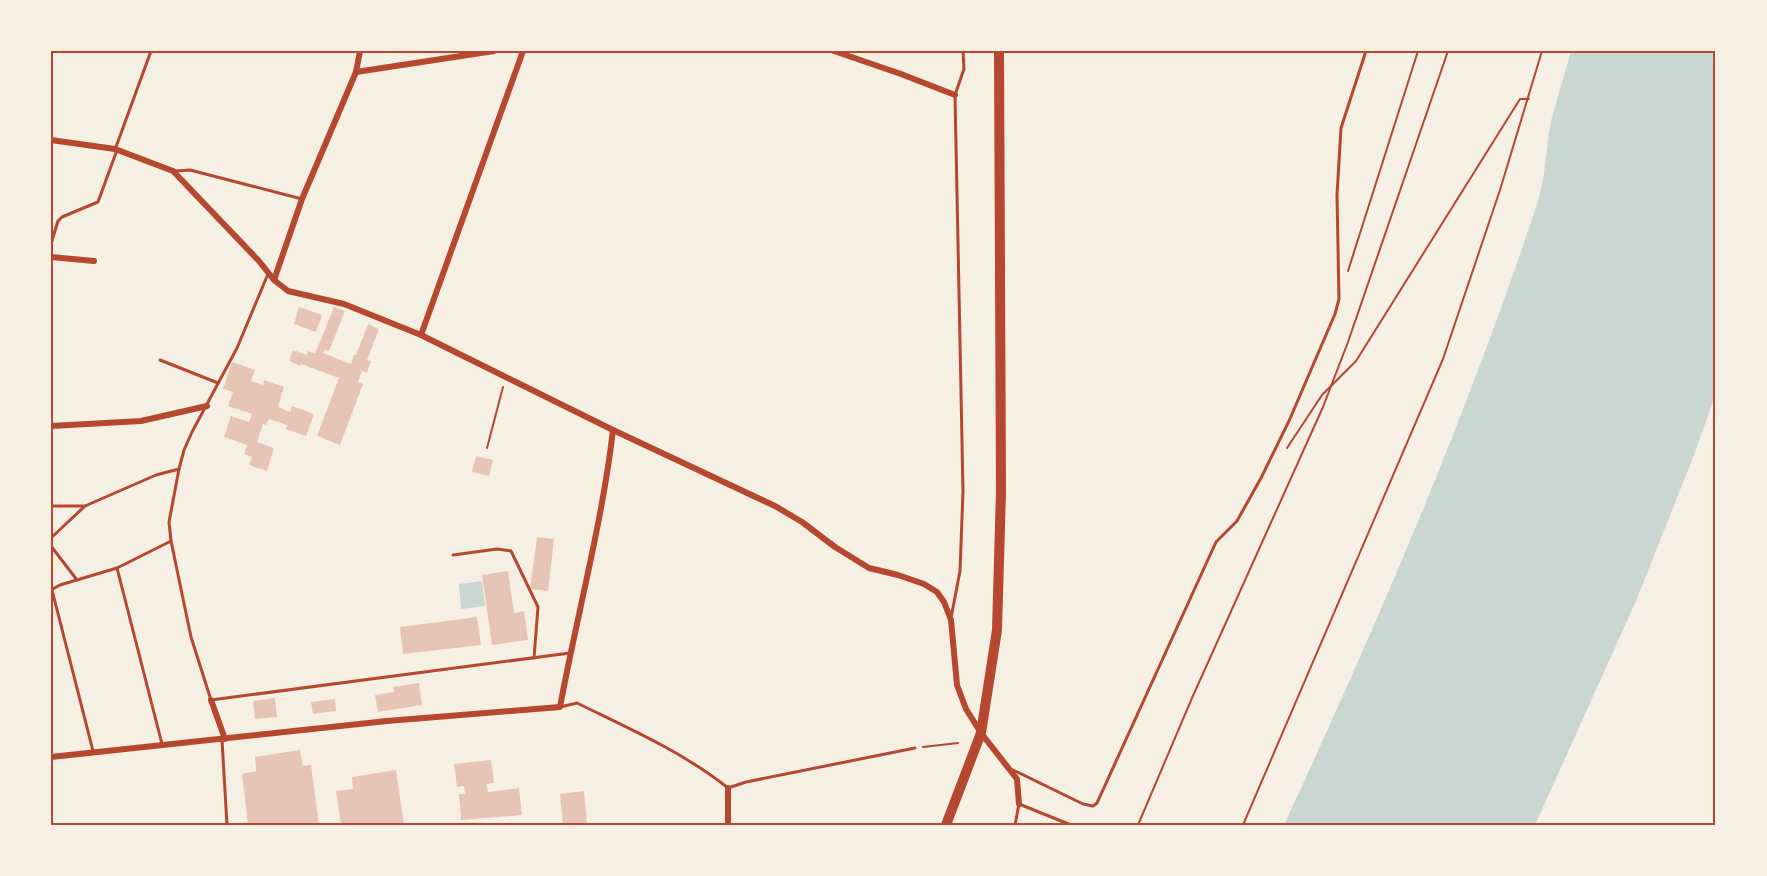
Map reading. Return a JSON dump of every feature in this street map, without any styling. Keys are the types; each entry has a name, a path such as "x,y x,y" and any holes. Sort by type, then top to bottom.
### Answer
{"main road":[{"path":"946,825 981,734 997,630 1000,567 999,51"}],"street":[{"path":"274,280 302,200 356,72 360,51"},
{"path":"356,72 494,51"},
{"path":"421,335 523,51"},
{"path":"834,51 956,95"},
{"path":"51,140 116,150 173,171 260,261 274,280 288,291 344,304 421,335 775,506 802,522 835,548 869,568 924,584 937,592 951,620 957,685 966,709 981,734 1017,779 1019,804"},
{"path":"51,257 94,261"},
{"path":"51,426 141,421 207,406"},
{"path":"51,757 387,721 560,707 595,540 614,430"},
{"path":"212,700 224,739"},
{"path":"728,788 728,825"}],"lane":[{"path":"51,243 58,221 62,217 98,202 151,51"},
{"path":"951,620 960,571 963,491 956,95 964,69 963,51"},
{"path":"1010,769 1083,804 1093,806 1097,803 1216,542 1237,521 1262,478 1326,338 1339,299 1337,195 1341,128 1366,51"},
{"path":"173,171 190,170 302,200"},
{"path":"268,272 237,348 192,432 179,469 170,522 171,541 190,637 212,700 570,653"},
{"path":"159,360 218,383"},
{"path":"51,538 85,506 156,475 179,469"},
{"path":"51,506 85,506"},
{"path":"93,753 51,590 60,585 117,568 171,541"},
{"path":"51,546 77,580"},
{"path":"453,555 497,549 511,551 538,607 534,658"},
{"path":"117,568 162,746"},
{"path":"560,707 577,703 649,738 714,776 728,788 746,782 915,748"},
{"path":"224,739 226,825"},
{"path":"1015,825 1019,804 1071,825"}],"path":[{"path":"1346,276 1418,51"},
{"path":"1138,825 1332,385 1448,51"},
{"path":"1243,825 1443,359 1529,99 1542,51"},
{"path":"1286,449 1322,395 1356,361 1520,99 1529,99"},
{"path":"487,448 506,376"},
{"path":"915,748 958,743"}],"shaded area":[{"path":"1571,51 1716,51 1716,393 1694,455 1636,601 1535,825 1284,825 1387,595 1482,360 1538,201 1551,121"},
{"path":"482,581 485,606 461,609 459,584"}],"building":[{"path":"299,307 322,315 316,332 294,324"},
{"path":"334,307 345,311 329,351 325,350 323,353 351,364 368,324 379,329 367,360 371,361 367,373 362,371 358,382 363,384 340,445 317,436 339,378 289,361 293,350 307,355 308,351 315,354"},
{"path":"232,362 255,370 251,381 263,385 264,380 284,387 278,407 290,412 292,406 314,414 306,436 286,429 287,425 269,419 266,425 263,424 257,442 274,448 267,471 249,465 252,457 244,454 247,445 224,437 231,416 249,422 252,414 228,406 233,392 223,389"},
{"path":"476,456 493,460 489,476 472,472"},
{"path":"537,537 554,539 548,591 530,589"},
{"path":"508,571 514,613 524,611 528,640 492,645 482,575"},
{"path":"477,617 481,645 403,654 400,627"},
{"path":"419,683 422,705 378,712 375,695 394,692 393,687"},
{"path":"275,698 277,717 255,719 253,701"},
{"path":"335,699 336,711 313,714 311,702"},
{"path":"300,750 303,766 311,765 319,825 248,825 242,774 256,771 255,757"},
{"path":"491,760 494,783 486,784 488,792 519,788 522,815 461,820 459,794 465,794 464,786 457,787 454,764"},
{"path":"396,770 404,825 341,825 336,791 353,789 352,777"},
{"path":"584,791 587,825 563,825 560,794"}]}
